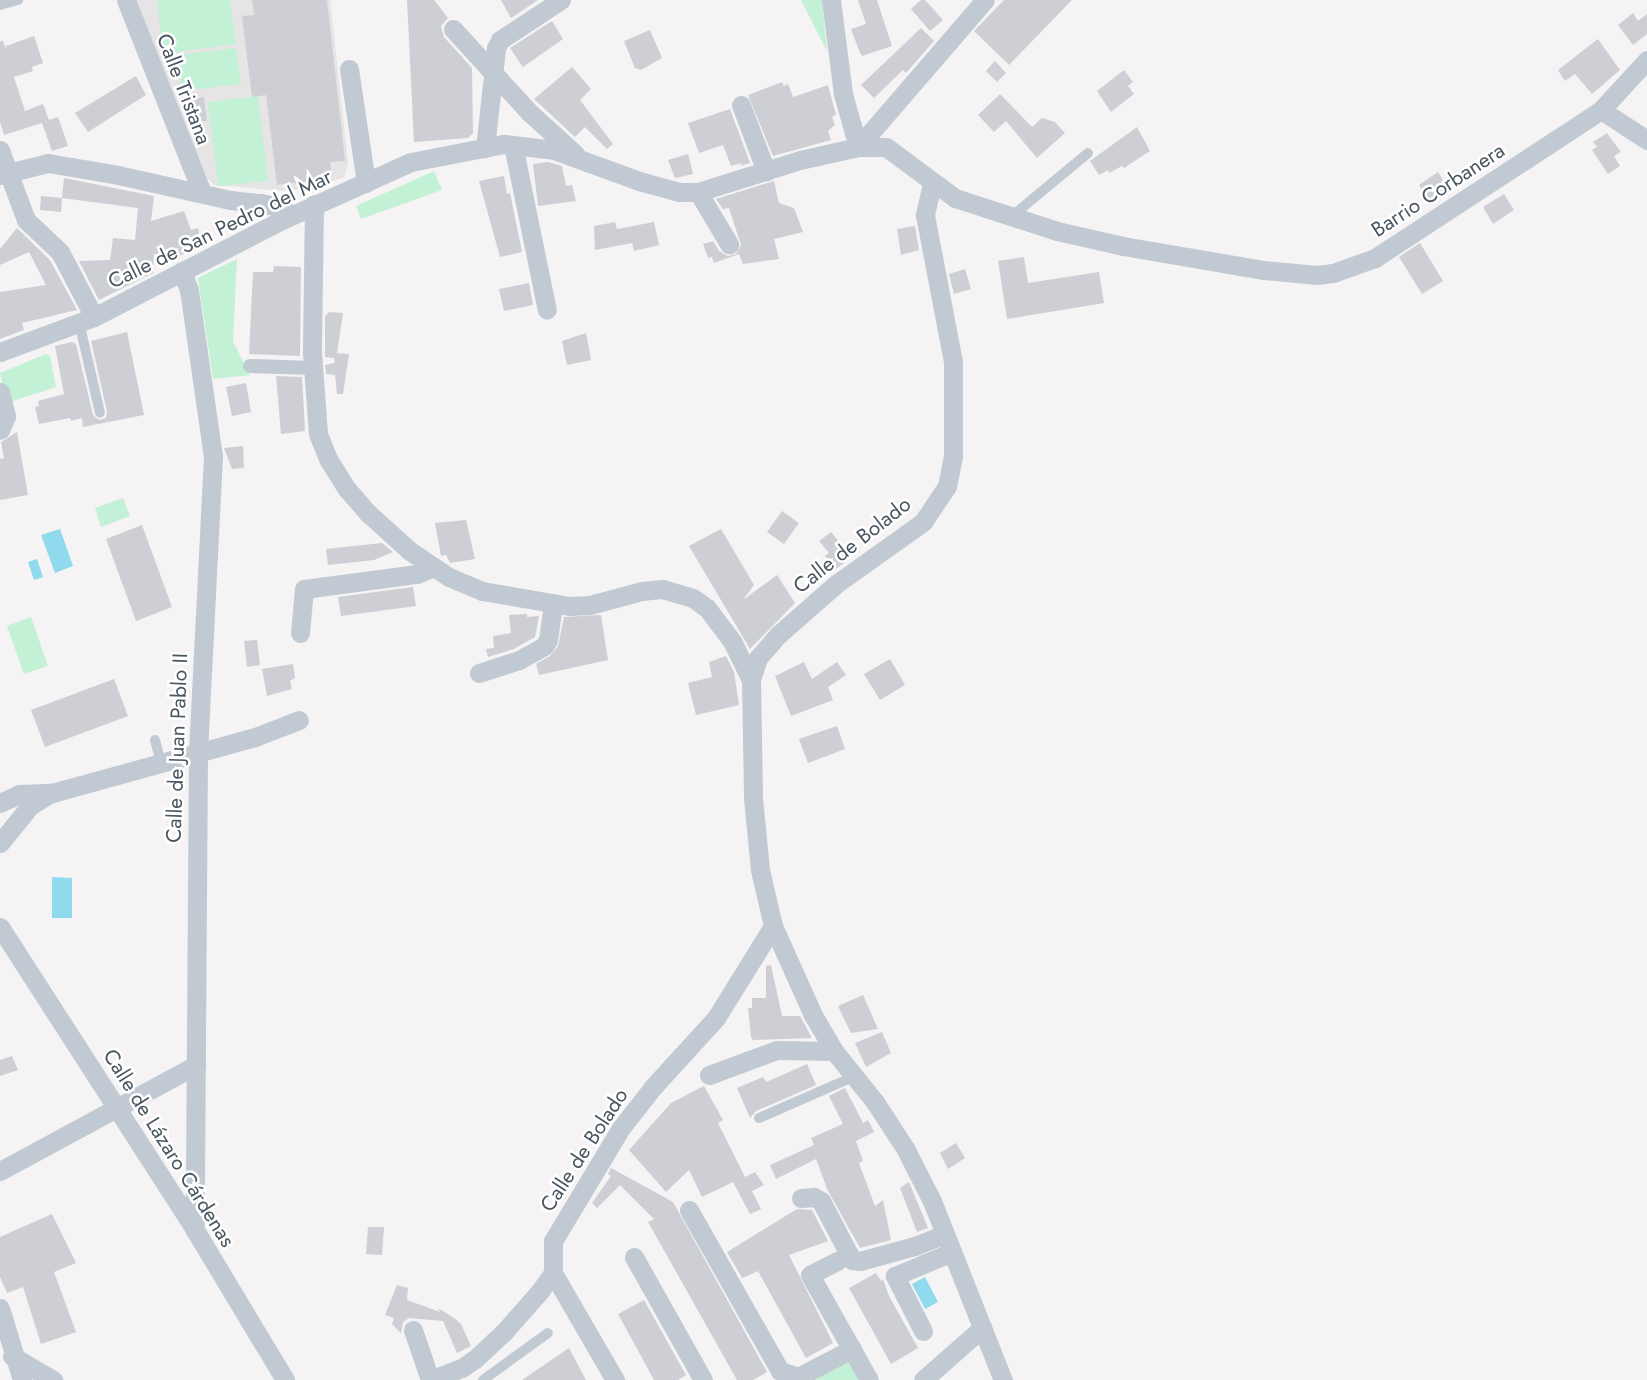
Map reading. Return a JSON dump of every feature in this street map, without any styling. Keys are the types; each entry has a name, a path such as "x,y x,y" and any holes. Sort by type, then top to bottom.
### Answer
{"street":[{"name":"Calle Tristana","path":"126,0 202,193"},
{"path":"485,148 496,48 500,40 561,0"},
{"path":"831,0 843,94 858,147"},
{"path":"858,147 985,0"},
{"name":"Calle de San Pedro del Mar","path":"453,29 493,75 578,158"},
{"name":"Barrio Corbanera","path":"1287,273 1333,273 1348,270 1375,258 1601,110 1647,60"},
{"name":"Calle de San Pedro del Mar","path":"349,69 366,183"},
{"path":"741,105 766,172"},
{"path":"1601,110 1647,140"},
{"path":"513,145 547,310"},
{"name":"Calle de San Pedro del Mar","path":"0,352 86,320 291,215 411,162 513,145 554,150 639,181 679,192 698,192 858,147 886,147 932,184 956,198 1011,217 1123,246 1287,273"},
{"path":"0,150 4,174 48,163 272,205 291,215"},
{"name":"Calle de San Pedro del Mar","path":"4,174 26,219 60,252 86,320"},
{"name":"Calle de Bolado","path":"932,184 925,215 926,226 953,362 953,456 947,486 923,522 872,556 778,635 758,657 751,680 755,836 773,926 813,1016 834,1051 855,1076 905,1148 949,1243 1003,1380"},
{"path":"698,192 729,244"},
{"name":"Calle de Bolado","path":"314,204 313,368 318,434 328,459 347,489 369,514 410,551 434,567 482,591 553,604 590,606 642,591 678,592 707,608 732,641 751,680"},
{"name":"Calle de Juan Pablo II","path":"182,271 188,290 213,456 198,751 195,1230"},
{"path":"250,366 313,368"},
{"path":"0,392 6,416 0,430"},
{"path":"300,634 304,589 417,574 434,567"},
{"path":"479,673 519,660 544,646 548,640 553,604"},
{"path":"0,843 30,806 52,793 255,737 299,720"},
{"path":"0,803 10,793 52,793"},
{"name":"Calle de Lázaro Cárdenas","path":"0,912 6,934 195,1230 285,1380"},
{"name":"Calle de Bolado","path":"553,1273 552,1241 613,1139 653,1087 716,1018 773,926"},
{"path":"709,1075 777,1050 834,1051"},
{"path":"0,1171 196,1065"},
{"path":"801,1198 814,1197 821,1201 852,1260 915,1246 949,1243"},
{"path":"689,1210 780,1371 798,1377 852,1349"},
{"path":"923,1331 895,1276 949,1243"},
{"path":"634,1256 703,1380"},
{"path":"837,1261 810,1275 869,1380"},
{"path":"413,1330 437,1379 462,1368 488,1348 553,1273 615,1380"},
{"path":"0,1308 8,1353 22,1380"},
{"path":"923,1380 982,1328"},
{"path":"8,1353 53,1380"}],"lane":[{"path":"0,5 18,0"},
{"path":"1011,217 1088,153"},
{"name":"Calle de San Pedro del Mar","path":"86,320 100,413"},
{"path":"155,740 161,762"},
{"path":"759,1118 855,1076"},
{"path":"483,1380 548,1334"}],"shaded area":[{"path":"136,0 330,0 348,162 345,177 311,188 284,191 214,185 205,176"}],"green space":[{"path":"157,0 230,0 236,44 163,54"},
{"path":"801,0 822,0 827,51"},
{"path":"236,48 241,84 181,91 177,55"},
{"path":"258,96 268,181 218,186 208,102"},
{"path":"434,171 442,190 361,219 356,206"},
{"path":"237,259 233,341 250,375 213,379 198,278"},
{"path":"46,354 50,356 56,387 7,403 0,373"},
{"path":"123,498 130,516 101,527 95,508"},
{"path":"31,617 48,666 24,674 7,626"},
{"path":"847,1359 858,1380 809,1380"}],"water":[{"path":"60,529 73,566 55,573 41,535"},
{"path":"37,559 43,577 34,580 28,562"},
{"path":"52,877 72,878 72,918 52,918"},
{"path":"925,1277 938,1302 925,1309 912,1284"}],"building":[{"path":"252,0 327,0 345,161 330,162 332,178 277,185 266,95 252,97 242,16 254,15"},
{"path":"407,0 434,0 448,18 441,26 444,37 472,68 473,133 468,138 414,142"},
{"path":"501,0 538,0 511,18"},
{"path":"858,0 877,0 892,46 862,56 851,29 866,24"},
{"path":"921,0 925,0 943,20 930,31 911,9"},
{"path":"1004,0 1072,0 1009,65 974,31"},
{"path":"1633,13 1638,21 1647,14 1647,34 1633,45 1618,25"},
{"path":"552,21 563,39 523,67 510,48"},
{"path":"921,28 934,41 906,73 903,70 874,98 861,85"},
{"path":"650,30 662,58 641,70 635,68 624,41"},
{"path":"34,36 43,63 32,67 33,71 14,77 25,111 43,104 49,120 58,117 68,146 52,151 42,123 4,135 0,122 0,41 3,41 6,49 6,46"},
{"path":"1598,39 1620,70 1592,94 1575,74 1565,81 1558,70"},
{"path":"995,61 1006,73 997,82 986,71"},
{"path":"572,67 591,89 580,100 613,144 607,149 585,127 575,137 534,99"},
{"path":"1124,70 1133,82 1128,86 1134,94 1111,112 1097,91"},
{"path":"136,76 146,95 88,132 75,113"},
{"path":"782,82 784,86 788,84 793,97 828,85 836,115 832,117 835,125 828,131 831,140 773,156 748,95"},
{"path":"1000,94 1032,127 1042,118 1055,122 1065,133 1037,158 1006,121 994,132 978,115"},
{"path":"204,97 207,121 188,123 183,100"},
{"path":"730,109 750,163 739,166 742,163 731,166 723,145 699,153 688,123"},
{"path":"1137,127 1150,151 1124,168 1122,166 1099,175 1090,161"},
{"path":"1607,133 1621,152 1614,156 1620,166 1608,174 1592,150 1597,147 1593,142"},
{"path":"688,154 693,174 675,178 668,160"},
{"path":"548,162 562,166 566,186 572,185 576,201 538,206 533,164"},
{"path":"1438,172 1449,190 1430,203 1419,185"},
{"path":"504,176 522,252 500,257 479,181"},
{"path":"64,178 154,196 151,221 184,211 191,230 198,228 203,247 176,257 154,254 153,273 99,300 79,261 110,260 113,238 135,240 138,208 62,198"},
{"path":"774,181 779,203 794,208 803,232 774,239 779,259 743,264 739,254 714,263 712,257 708,258 703,244 713,241 719,251 728,256 736,254 741,245 729,208 723,209 716,199"},
{"path":"1504,194 1514,210 1493,224 1483,207"},
{"path":"41,196 62,198 61,212 40,210"},
{"path":"615,222 617,229 654,222 659,245 634,251 632,243 595,250 594,226"},
{"path":"915,226 919,250 901,255 897,229"},
{"path":"17,228 50,260 77,310 22,323 24,330 0,339 0,292 46,285 29,252 0,265 0,249"},
{"path":"1420,243 1443,281 1422,294 1399,257"},
{"path":"1024,257 1028,283 1099,272 1104,303 1007,319 998,261"},
{"path":"274,266 301,267 300,356 249,354 253,272 273,272"},
{"path":"965,269 971,289 954,294 949,274"},
{"path":"529,283 533,305 504,311 499,289"},
{"path":"329,312 343,313 337,353 349,354 343,394 337,394 335,375 326,374 325,365 335,363 334,358 325,357 325,316"},
{"path":"127,332 144,415 83,427 82,418 39,424 35,407 39,406 38,401 64,394 55,346 72,342 76,344 93,415 99,420 106,418 107,411 91,341"},
{"path":"586,333 591,360 567,365 562,341"},
{"path":"276,376 302,377 305,431 281,434"},
{"path":"246,383 251,412 232,416 226,387"},
{"path":"17,432 28,495 0,500 0,459 4,458 1,442"},
{"path":"243,446 244,468 232,469 224,448"},
{"path":"782,511 799,523 784,544 767,532"},
{"path":"466,520 475,559 450,563 446,555 441,556 435,523"},
{"path":"142,525 172,607 136,621 106,539"},
{"path":"721,529 754,585 743,600 777,575 795,603 750,649 689,546"},
{"path":"831,532 840,543 833,549 838,546 846,556 845,562 836,569 825,556 829,553 819,541"},
{"path":"382,543 393,552 374,560 328,565 326,549"},
{"path":"413,587 416,606 341,616 338,597"},
{"path":"527,614 527,617 539,616 535,637 514,649 488,657 486,649 494,648 493,636 511,633 509,615"},
{"path":"601,615 608,660 539,675 536,664 550,656 558,646 564,617"},
{"path":"257,640 260,665 247,667 244,641"},
{"path":"726,656 734,672 739,705 696,715 688,683 712,677 709,662"},
{"path":"890,659 905,685 880,700 864,674"},
{"path":"804,662 812,679 837,662 846,675 828,687 833,700 791,716 775,676"},
{"path":"293,664 295,678 290,681 292,689 267,696 262,669"},
{"path":"114,679 128,716 45,747 31,710"},
{"path":"837,726 845,749 808,763 799,739"},
{"path":"771,965 782,1016 800,1016 812,1038 753,1040 751,1037 748,1008 752,1008 752,998 766,998 766,966"},
{"path":"863,995 878,1029 851,1033 838,1006"},
{"path":"882,1032 891,1053 866,1067 855,1043"},
{"path":"12,1056 18,1070 0,1076 0,1060"},
{"path":"807,1064 816,1085 756,1111 750,1118 737,1088 763,1077 766,1082"},
{"path":"704,1086 723,1120 718,1123 745,1177 755,1172 764,1185 752,1191 761,1209 750,1214 733,1182 702,1197 689,1170 666,1192 629,1150 671,1103"},
{"path":"845,1088 863,1123 868,1120 874,1132 856,1141 863,1161 859,1163 875,1206 883,1200 891,1240 860,1248 828,1191 816,1159 776,1179 770,1165 814,1145 811,1138 843,1124 829,1096"},
{"path":"956,1143 965,1158 948,1169 940,1153"},
{"path":"611,1168 673,1202 767,1372 753,1380 737,1380 648,1222 654,1219 620,1185 597,1208 592,1203 611,1176 608,1174"},
{"path":"909,1182 928,1228 917,1232 900,1188"},
{"path":"797,1209 812,1210 828,1241 789,1255 833,1343 806,1358 758,1271 742,1278 727,1252"},
{"path":"52,1214 76,1263 54,1272 76,1332 41,1344 23,1287 7,1293 0,1277 0,1237"},
{"path":"368,1227 384,1227 382,1255 366,1254"},
{"path":"876,1273 881,1281 883,1279 889,1296 918,1348 891,1364 849,1288"},
{"path":"397,1285 408,1288 407,1300 440,1312 438,1308 454,1318 461,1324 471,1346 457,1353 443,1321 409,1318 403,1322 401,1333 392,1324 394,1318 385,1315"},
{"path":"644,1300 686,1375 678,1380 654,1380 618,1314"},
{"path":"569,1348 586,1380 522,1380"}]}
